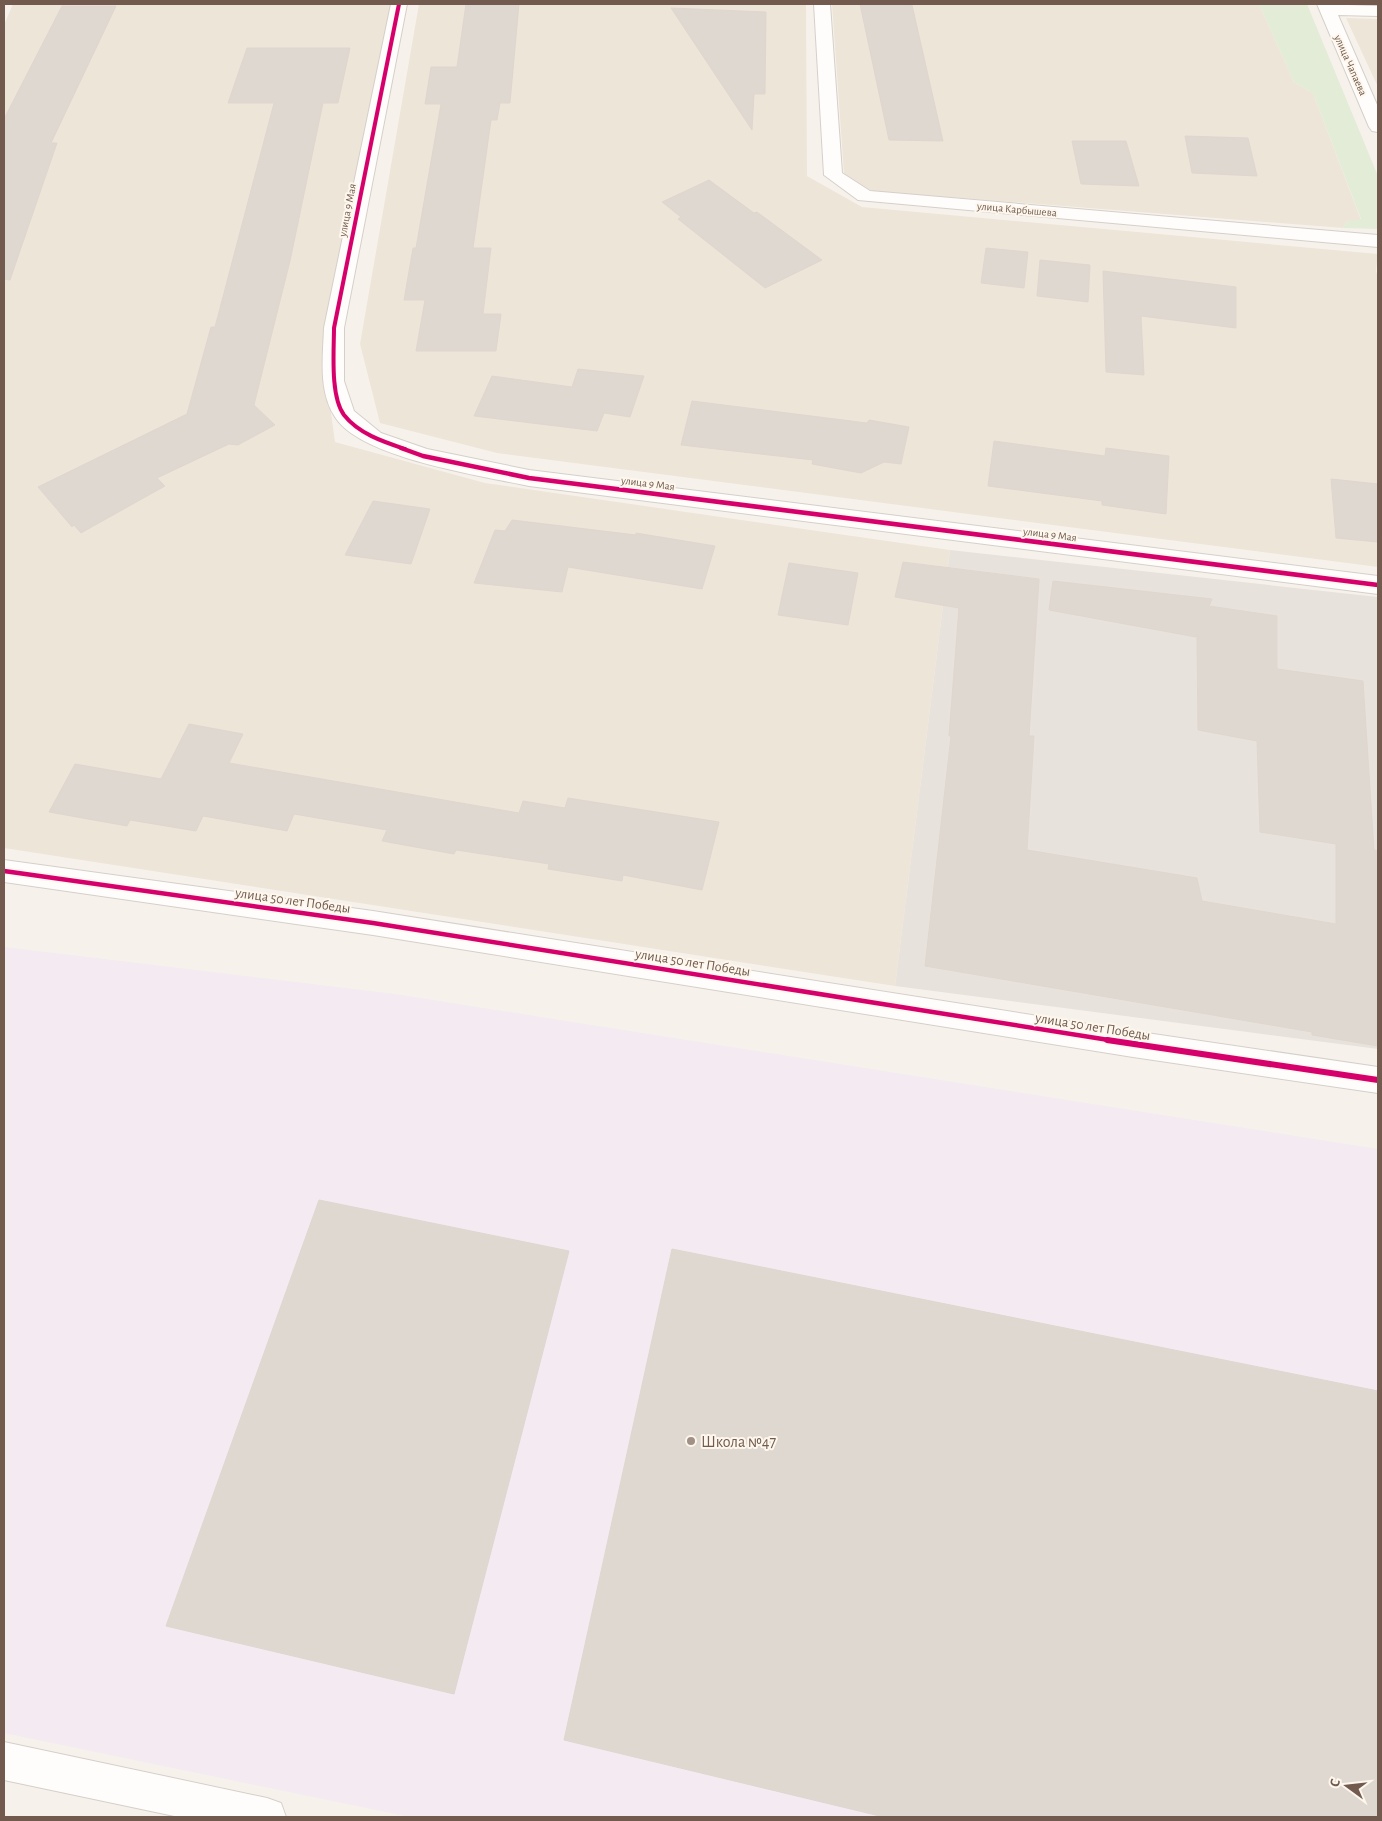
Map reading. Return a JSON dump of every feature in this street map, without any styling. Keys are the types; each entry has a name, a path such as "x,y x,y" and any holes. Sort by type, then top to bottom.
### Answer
{"street":[{"name":"улица 9 Мая","path":"399,4 334,328 333,381 344,415 373,438 423,456 529,478 1378,585"},
{"name":"улица Карбышева","path":"822,4 833,175 865,196 1378,241"},
{"path":"1326,7 1378,11"},
{"name":"улица Чапаева","path":"1326,7 1378,127"},
{"name":"улица 50 лет Победы","path":"4,871 383,924 1132,1044 1378,1080"},
{"path":"4,1762 267,1817"}],"shaded area":[{"path":"13,4 391,4 322,347 335,442 485,483 950,550 895,986 4,848 4,25"},
{"path":"419,4 806,4 807,176 862,207 1378,254 1376,271 1378,277 1378,567 497,453 380,423 360,344"},
{"path":"832,4 1259,4 1294,82 1313,93 1361,220 1346,222 1343,228 872,191 844,174"},
{"path":"1346,18 1378,19 1378,87"},
{"path":"950,550 1378,597 1378,1049 895,986"},
{"name":"Школа №47","path":"4,947 395,994 1378,1149 1378,1817 410,1817 4,1733"}],"green space":[{"path":"1259,4 1307,4 1378,176 1378,229 1343,228 1346,222 1361,219 1313,93 1294,82"}],"building":[{"path":"466,4 519,4 510,103 500,103 497,120 491,120 473,248 491,248 483,314 501,314 496,351 416,351 425,300 404,300 413,248 416,248 441,104 425,104 431,67 457,67"},
{"path":"860,4 912,5 943,141 889,140"},
{"path":"62,6 116,6 51,143 57,143 10,280 4,279 4,119"},
{"path":"671,8 766,12 765,94 754,94 752,130"},
{"path":"247,48 350,48 338,103 323,103 290,261 254,405 275,425 238,445 229,444 157,478 165,486 81,533 74,525 72,527 38,487 187,414 211,327 215,327 274,103 228,103"},
{"path":"1185,136 1248,138 1257,176 1192,173"},
{"path":"1072,141 1126,141 1139,186 1081,184"},
{"path":"709,180 754,213 757,212 822,260 765,288 678,219 681,217 662,202"},
{"path":"986,248 1028,252 1024,288 981,283"},
{"path":"1040,260 1090,265 1088,302 1037,296"},
{"path":"1103,271 1236,287 1236,328 1141,316 1144,375 1106,372"},
{"path":"578,369 644,376 630,417 604,413 597,431 474,416 492,376 572,387"},
{"path":"692,401 867,423 869,420 909,427 901,464 884,462 861,473 812,464 813,460 681,445"},
{"path":"994,441 1105,456 1106,448 1169,456 1166,514 1102,505 1102,501 988,486"},
{"path":"1331,479 1378,484 1378,542 1336,538"},
{"path":"373,501 430,509 411,564 345,555"},
{"path":"512,520 636,535 636,533 715,546 702,589 568,567 562,592 474,583 495,530 505,531"},
{"path":"903,562 1039,579 1029,736 1034,736 1027,850 1197,878 1202,901 1336,924 1336,844 1260,832 1257,741 1198,730 1197,634 1196,637 1049,610 1053,581 1212,599 1209,606 1277,616 1277,669 1363,681 1374,850 1378,851 1378,1046 1312,1035 1312,1032 925,966 951,736 949,736 959,608 895,597"},
{"path":"789,563 858,573 848,625 778,615"},
{"path":"189,724 243,734 229,763 519,813 523,801 565,808 568,798 719,822 702,890 623,875 622,881 548,869 549,864 456,850 454,854 382,841 387,830 294,814 287,831 203,816 196,831 130,820 127,826 49,812 75,764 161,779"},
{"path":"319,1200 569,1251 454,1694 166,1626"},
{"name":"Школа №47","path":"672,1249 1378,1391 1378,1817 884,1817 564,1740"}],"cycle path":[{"path":"399,4 334,328 333,381 344,415 373,438 423,456 529,478 1378,585"},
{"path":"4,871 373,923 1133,1044 1378,1080"}],"place":[{"name":"Школа №47","path":"691,1441"}]}
